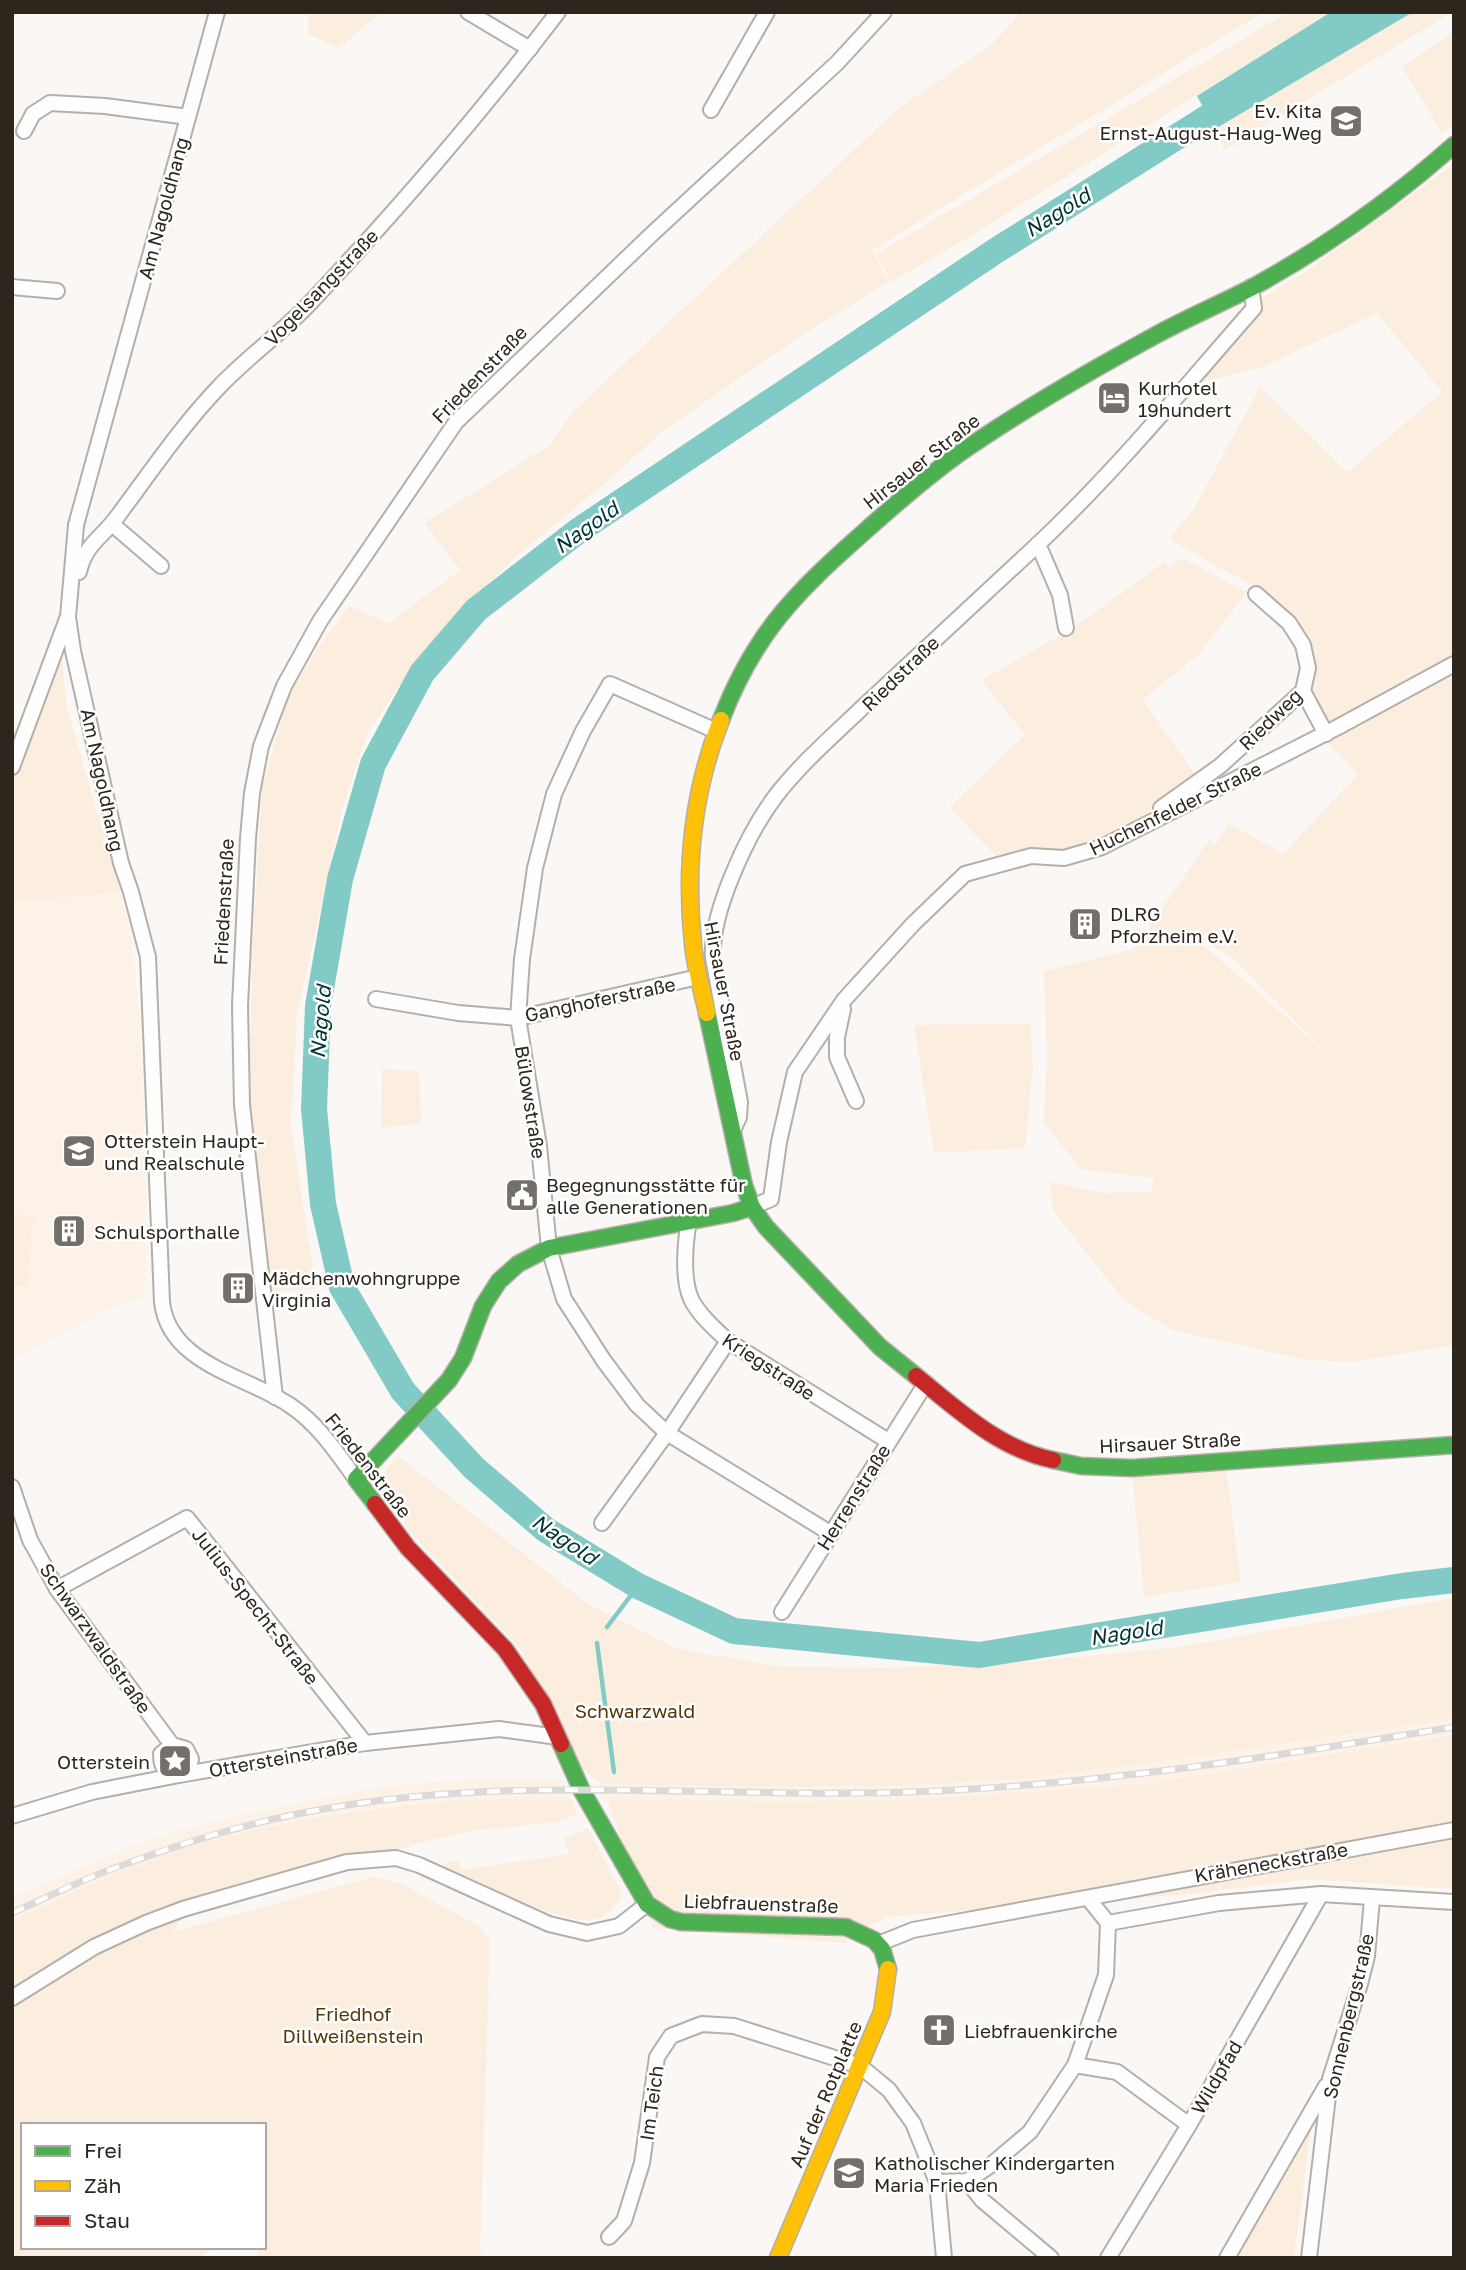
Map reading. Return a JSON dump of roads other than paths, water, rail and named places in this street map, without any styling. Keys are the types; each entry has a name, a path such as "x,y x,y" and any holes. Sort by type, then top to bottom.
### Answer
{"main road":[{"name":"Hirsauer Straße","path":"1454,145 1363,219 1324,245 1251,287 1146,339 1005,423 929,477 835,557 793,598 772,624 755,650 716,731 696,804 688,865 690,921 698,977 744,1185 752,1207 766,1227 880,1347 971,1421 1003,1442 1042,1458 1081,1466 1132,1468 1454,1445"},
{"path":"356,1479 449,1380 463,1359 483,1306 499,1281 518,1264 549,1248 689,1222 752,1207"},
{"name":"Friedenstraße","path":"356,1479 408,1548 505,1648 529,1681 582,1791 647,1904"},
{"name":"Liebfrauenstraße","path":"647,1904 670,1919 681,1922 829,1925 860,1931 878,1944"},
{"name":"Auf der Rotplatte","path":"778,2258 882,2012 887,1990 888,1963 878,1944"}],"street":[{"name":"Am Nagoldhang","path":"217,12 76,525 68,617 73,651 121,863 148,957 162,1302 166,1322 176,1338 196,1356 275,1396"},
{"path":"468,12 530,49"},
{"name":"Vogelsangstraße","path":"68,617 83,554 112,524 203,405 309,303 502,86 558,12"},
{"path":"711,110 767,12"},
{"name":"Friedenstraße","path":"356,1479 324,1437 292,1406 275,1396 242,1105 240,966 252,793 261,746 284,686 320,621 456,422 653,233 837,63 884,12"},
{"name":"Am Nagoldhang","path":"24,131 33,114 50,103 105,106 188,117"},
{"path":"12,287 57,291"},
{"name":"Riedstraße","path":"733,1132 740,1117 740,1102 713,958 712,939 715,923 749,836 776,796 830,740 1038,544 1184,390 1254,308 1251,287"},
{"path":"112,524 161,566"},
{"path":"1038,544 1060,595 1066,628"},
{"name":"Riedweg","path":"1149,822 1155,812 1220,766 1303,691 1308,668 1303,645 1289,622 1256,594"},
{"path":"12,767 68,617"},
{"name":"Huchenfelder Straße","path":"752,1207 771,1199 779,1142 795,1072 844,1000 914,924 965,874 1031,856 1064,858 1102,847 1325,734 1454,664"},
{"name":"Bülowstraße","path":"716,731 610,684 583,731 554,794 535,868 522,959 518,1018 539,1146 549,1248 564,1299 637,1405 667,1433 830,1533"},
{"path":"1303,691 1325,734"},
{"name":"Ganghoferstraße","path":"376,999 458,1013 518,1018 698,977"},
{"path":"844,1000 837,1037 837,1057 856,1101"},
{"name":"Kriegstraße","path":"689,1222 685,1261 691,1298 709,1324 728,1341 888,1441"},
{"path":"602,1523 667,1433 728,1341"},
{"name":"Herrenstraße","path":"782,1612 926,1383"},
{"name":"Schwarzwaldstraße","path":"12,1486 30,1540 57,1589 172,1745 186,1749 191,1759 189,1767 179,1775"},
{"name":"Julius-Specht-Straße","path":"57,1589 187,1518 365,1743"},
{"name":"Ottersteinstraße","path":"12,1816 92,1792 365,1743 499,1729 558,1737"},
{"name":"Kräheneckstraße","path":"1088,1898 1167,1881 1454,1830"},
{"path":"12,1998 94,1947 146,1923 183,1909 347,1862 396,1858 419,1865 549,1923 587,1933 620,1926 647,1904"},
{"path":"1108,1923 1219,1903 1321,1894 1454,1902"},
{"name":"Wildpfad","path":"1108,2258 1189,2125 1321,1894"},
{"path":"878,1944 913,1930 1088,1898 1108,1923 1106,1975 1075,2065 1030,2132 991,2165 967,2181 937,2182"},
{"name":"Sonnenbergstraße","path":"1309,2258 1330,2079 1367,1956 1372,1899"},
{"name":"Im Teich","path":"609,2236 624,2221 642,2163 657,2057 671,2036 702,2024 734,2026 860,2066"},
{"path":"1075,2065 1117,2072 1189,2125"},
{"path":"860,2066 889,2090 913,2123 937,2182 944,2258"},
{"path":"1227,2258 1330,2079"},
{"path":"967,2181 982,2200 1051,2258"}],"water":[{"path":"1331,12 1413,12 1215,129 1197,96"}],"waterway":[{"name":"Nagold","path":"1237,99 997,250 578,531 476,610 422,673 373,764 340,879 318,1006 314,1109 323,1204 342,1287 403,1391 474,1468 546,1530 638,1586 734,1631 979,1655 1402,1586 1454,1580"},
{"path":"607,1627 638,1586"},
{"path":"597,1643 614,1772"}],"railway":[{"path":"12,1913 106,1871 218,1834 318,1810 394,1799 471,1792 548,1790 858,1793 1000,1787 1131,1775 1454,1727"}],"place":[{"name":"Ev. Kita Ernst-August-Haug-Weg","path":"1346,121"},
{"name":"Kurhotel 19hundert","path":"1114,398"},
{"name":"DLRG Pforzheim e.V.","path":"1085,924"},
{"name":"Otterstein Haupt- und Realschule","path":"79,1151"},
{"name":"Begegnungsstätte für alle Generationen","path":"522,1195"},
{"name":"Schulsporthalle","path":"69,1231"},
{"name":"Mädchenwohngruppe Virginia","path":"238,1288"},
{"name":"Otterstein","path":"175,1761"},
{"name":"Liebfrauenkirche","path":"939,2030"},
{"name":"Katholischer Kindergarten Maria Frieden","path":"849,2173"}],"park label":[{"name":"Schwarzwald","path":"635,1710"},
{"name":"Friedhof Dillweißenstein","path":"353,2024"}]}
